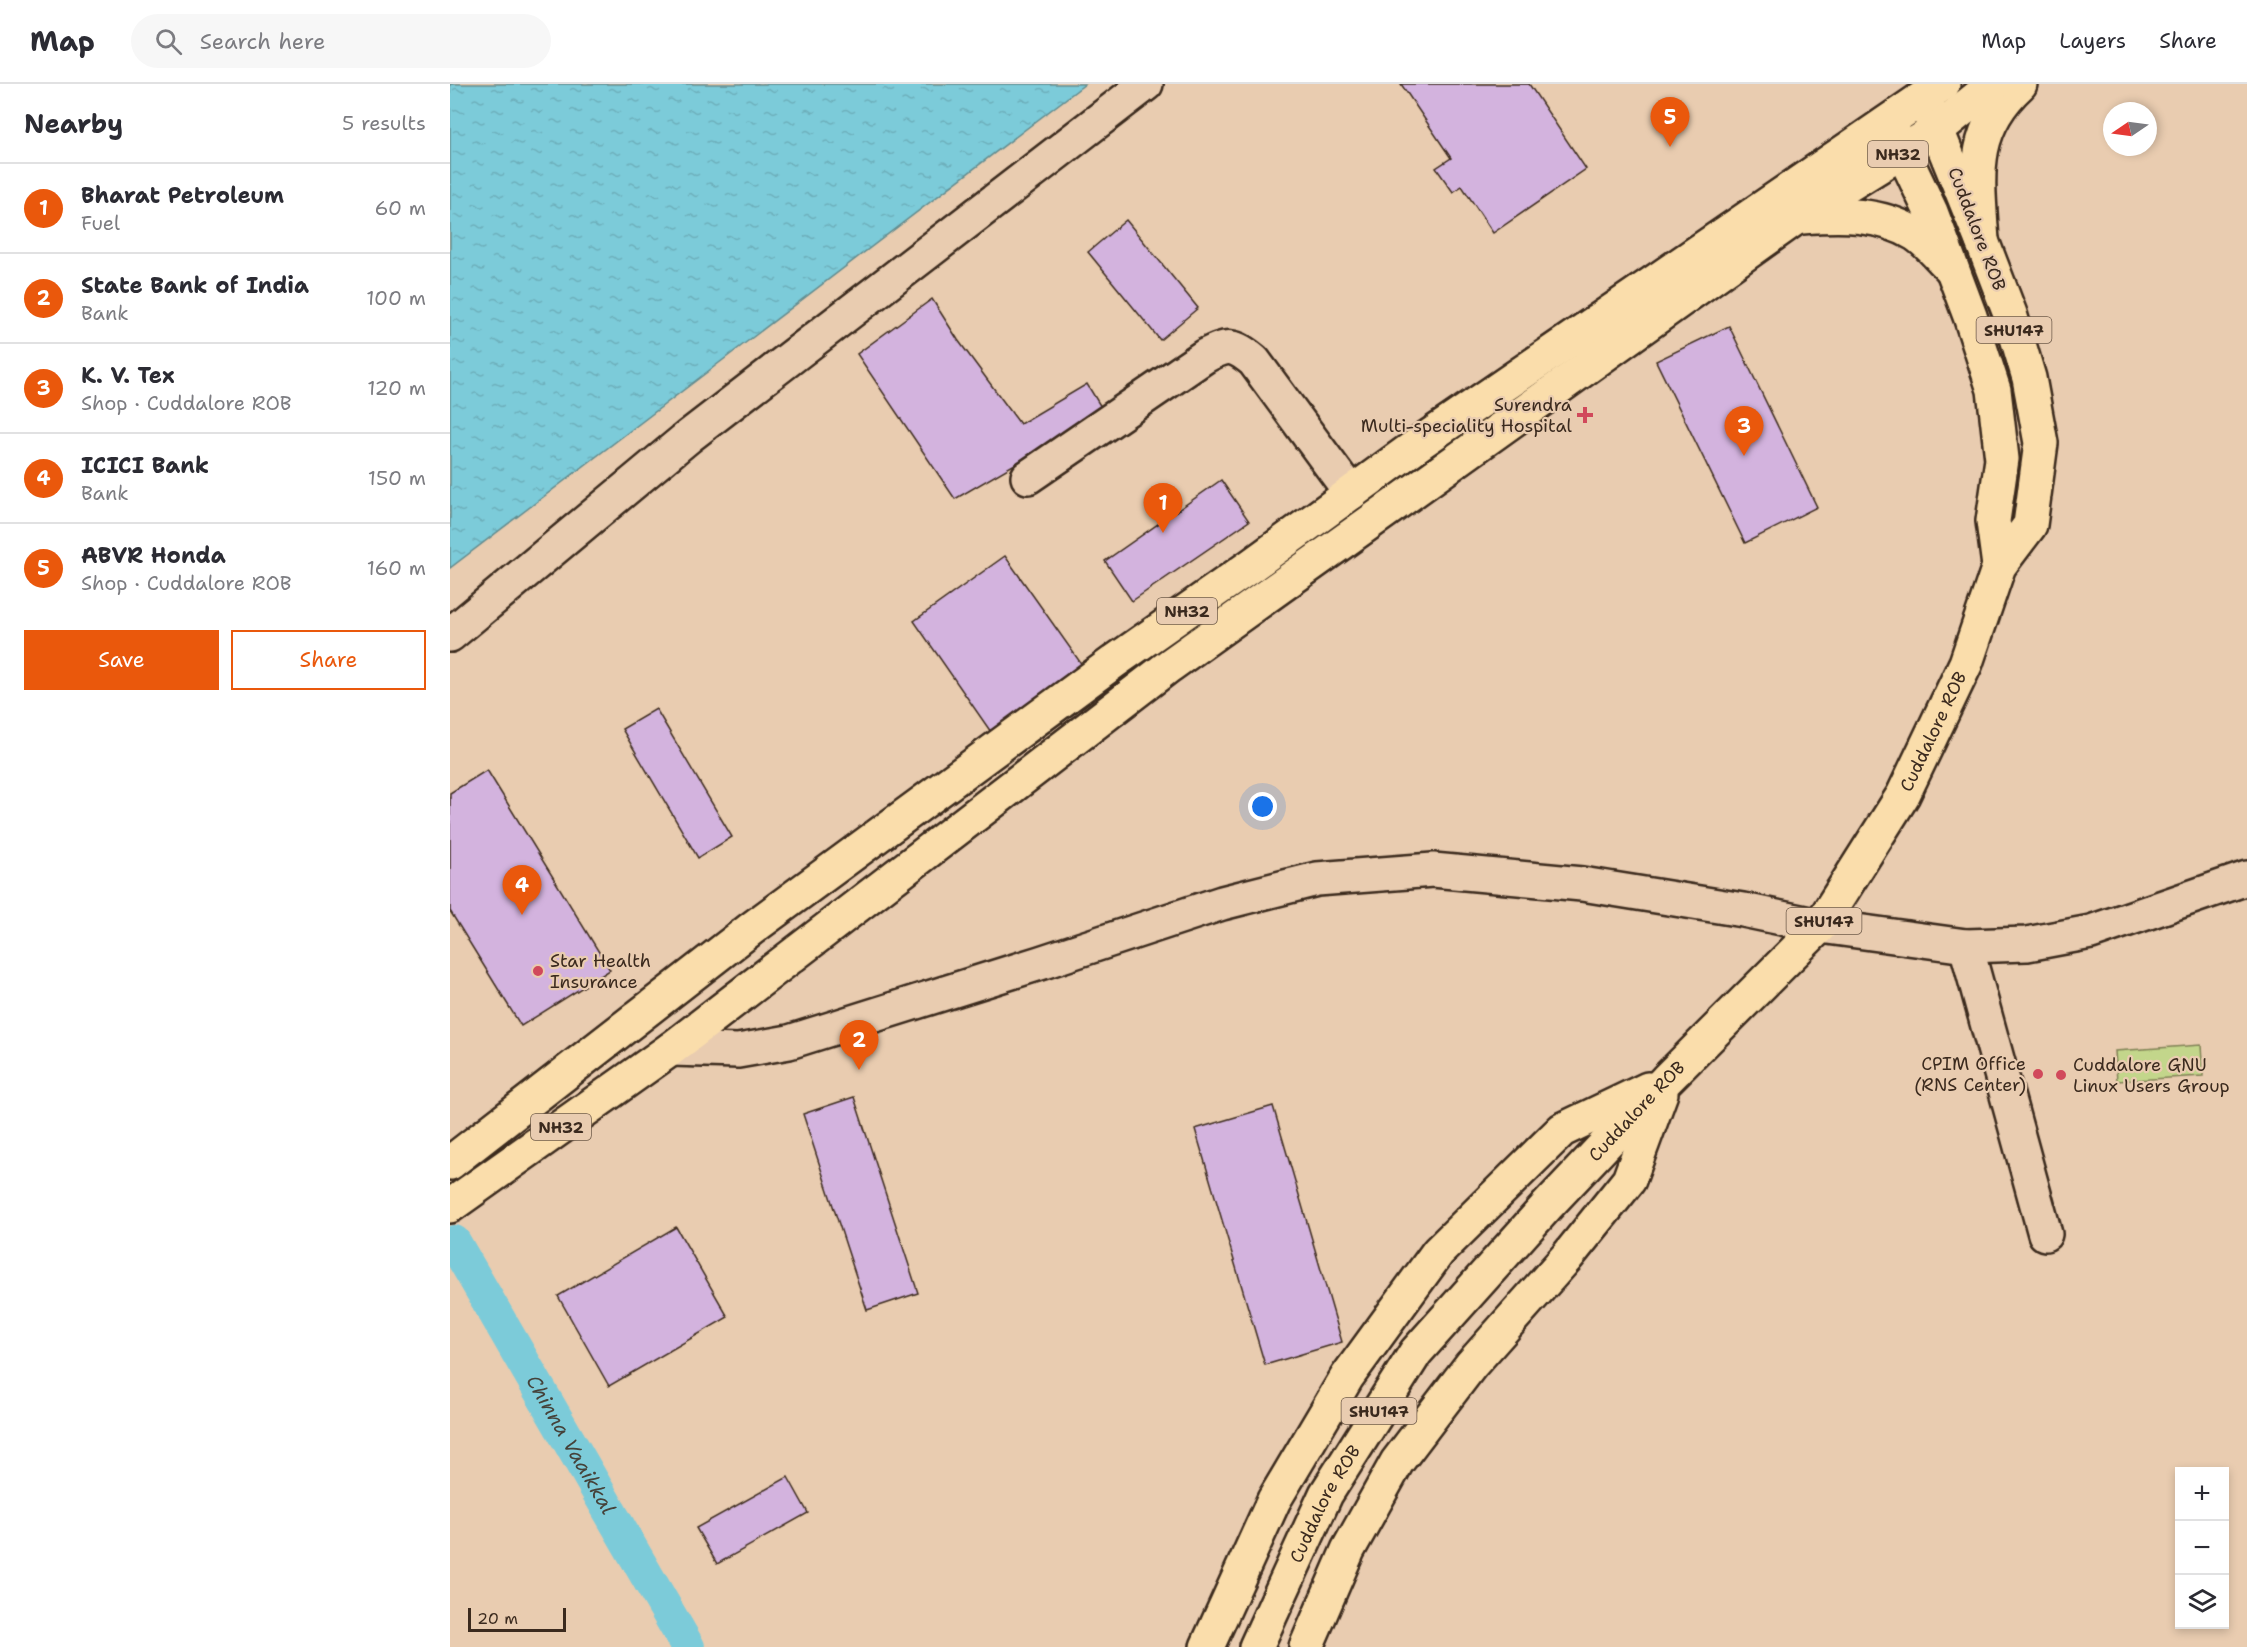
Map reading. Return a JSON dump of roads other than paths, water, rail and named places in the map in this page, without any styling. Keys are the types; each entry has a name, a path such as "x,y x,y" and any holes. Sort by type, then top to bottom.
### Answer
{"main road":[{"name":"NH32","path":"450,1206 671,1049 1169,666 1797,217 1937,130 1994,84"},
{"path":"1982,241 1978,169 1983,140 1994,114 2008,95 2020,84"},
{"name":"NH32","path":"450,1163 751,929 964,770 1586,328 1932,91"},
{"name":"Cuddalore ROB","path":"1256,1647 1326,1494 1416,1352 1547,1206 1666,1080 1820,926 1903,795 1966,663 2000,566 2030,525 2041,443 2029,378 2010,314 1937,130 1932,91"},
{"name":"Cuddalore ROB","path":"1888,121 1931,212 1970,316 1994,390 2002,459 1993,521 2000,566"},
{"path":"1797,217 1844,214 1884,220 1916,234 1952,269"},
{"path":"1207,1647 1274,1500 1347,1377 1438,1252 1562,1130 1666,1080"},
{"path":"1306,1647 1348,1550 1397,1462 1471,1365 1567,1257 1629,1180 1666,1080"}],"street":[{"path":"450,635 688,437 1146,84"},
{"path":"1028,477 1205,356 1222,347 1240,350 1254,361 1351,493"},
{"path":"671,1049 738,1051 789,1042 1041,963 1222,903 1317,879 1433,870 1582,884 1743,910 1820,926 1966,946 2027,944 2091,932 2247,878"},
{"path":"1966,946 2045,1234"}],"water":[{"path":"450,84 1085,84 450,568"}],"waterway":[{"name":"Chinna Vaaikkal","path":"454,1242 688,1647"}],"place":[{"name":"ABVR Honda","path":"1670,147"},
{"name":"Surendra Multi-speciality Hospital","path":"1585,415"},
{"name":"K. V. Tex","path":"1744,456"},
{"name":"Bharat Petroleum","path":"1163,533"},
{"name":"ICICI Bank","path":"522,915"},
{"name":"Star Health Insurance","path":"538,971"},
{"name":"State Bank of India","path":"859,1070"},
{"name":"CPIM Office (RNS Center)","path":"2038,1074"},
{"name":"Cuddalore GNU Linux Users Group","path":"2061,1075"}]}
